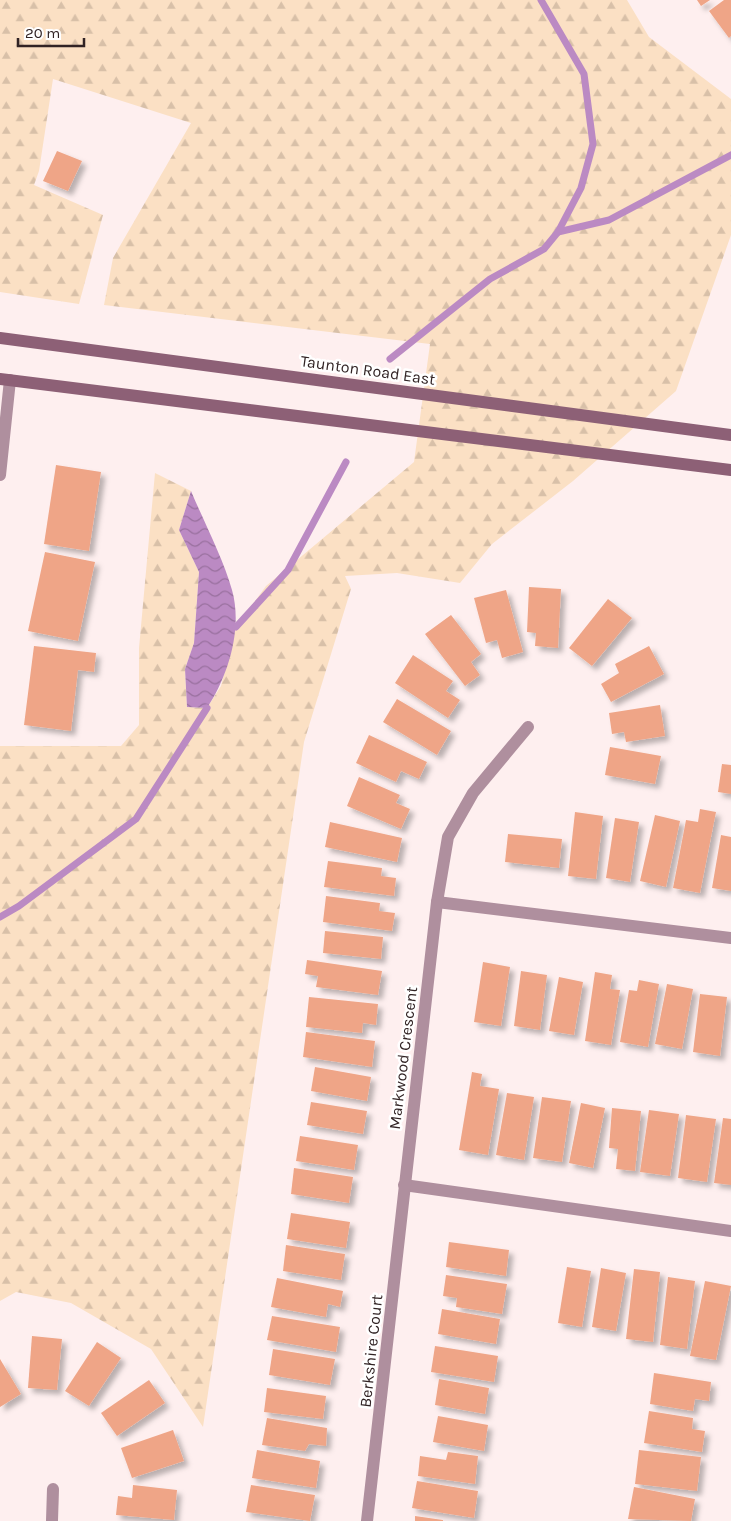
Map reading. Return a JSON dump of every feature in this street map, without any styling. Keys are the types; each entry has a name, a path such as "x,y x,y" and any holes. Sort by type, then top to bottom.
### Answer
{"main road":[{"name":"Taunton Road East","path":"0,338 731,435"},
{"path":"5,379 731,470"}],"street":[{"path":"0,475 5,379"},
{"name":"Markwood Crescent","path":"404,1185 437,902 448,837 473,793 528,727"},
{"path":"437,902 731,938"},
{"path":"404,1185 731,1231"},
{"name":"Berkshire Court","path":"367,1521 404,1185"},
{"path":"52,1521 53,1488"}],"green space":[{"path":"0,0 627,0 649,37 731,99 731,235 676,391 573,481 492,544 460,583 397,573 345,576 351,589 304,742 203,1427 151,1349 71,1303 16,1292 0,1301 0,746 121,746 139,725 139,648 155,473 191,491 179,530 199,572 194,643 185,669 187,707 207,708 221,686 236,627 266,586 414,462 430,344 104,305 113,258 191,123 53,79 39,171 34,185 103,215 79,304 0,292"}],"water":[{"path":"191,491 224,565 235,605 236,620 232,652 221,682 207,708 187,707 185,669 194,643 199,572 179,530"}],"building":[{"path":"697,0 710,0 701,6"},
{"path":"724,0 731,0 731,36 729,38 709,11"},
{"path":"57,151 82,161 68,191 43,181"},
{"path":"56,465 101,472 89,551 44,544"},
{"path":"45,552 95,562 78,641 28,631"},
{"path":"529,587 561,589 558,648 535,646 536,633 527,632"},
{"path":"506,590 523,652 502,658 497,640 486,643 474,598"},
{"path":"608,599 632,618 592,666 569,648"},
{"path":"451,615 481,654 471,662 480,675 465,686 425,634"},
{"path":"34,646 96,653 94,672 78,670 71,731 24,725"},
{"path":"649,646 664,674 611,702 601,684 619,673 615,664"},
{"path":"413,655 453,681 446,691 460,700 448,718 395,683"},
{"path":"397,699 451,731 437,755 383,722"},
{"path":"660,705 665,736 626,742 624,732 612,734 609,713"},
{"path":"369,735 427,762 419,779 401,771 396,782 356,763"},
{"path":"610,747 661,756 655,784 605,775"},
{"path":"722,764 731,765 731,794 718,792"},
{"path":"359,777 400,795 396,803 410,809 401,829 347,806"},
{"path":"700,809 716,812 700,893 673,888 686,820 698,822"},
{"path":"575,812 603,816 596,879 568,876"},
{"path":"655,815 680,821 666,887 640,881"},
{"path":"615,818 639,822 630,882 606,878"},
{"path":"330,822 402,838 397,862 325,847"},
{"path":"508,834 562,839 559,868 505,862"},
{"path":"721,835 731,837 731,891 712,888"},
{"path":"328,861 382,868 381,876 396,878 394,896 324,887"},
{"path":"326,896 380,903 379,911 395,913 392,931 323,922"},
{"path":"325,931 383,937 381,959 323,953"},
{"path":"307,960 382,971 378,995 316,987 318,976 305,974"},
{"path":"483,962 510,967 501,1026 474,1022"},
{"path":"521,971 547,975 540,1030 514,1026"},
{"path":"595,972 612,975 610,989 620,990 611,1045 585,1041"},
{"path":"559,977 583,982 574,1035 549,1031"},
{"path":"639,980 659,984 648,1047 620,1042 629,990 637,991"},
{"path":"667,984 693,989 682,1049 655,1044"},
{"path":"700,994 727,997 720,1056 693,1052"},
{"path":"309,997 378,1004 376,1025 363,1023 362,1033 306,1027"},
{"path":"306,1032 375,1041 372,1067 303,1057"},
{"path":"315,1067 371,1077 367,1101 311,1091"},
{"path":"472,1072 482,1074 480,1086 499,1089 488,1155 459,1150"},
{"path":"507,1093 534,1097 524,1160 496,1155"},
{"path":"542,1097 571,1101 562,1162 533,1158"},
{"path":"311,1102 367,1111 363,1134 307,1125"},
{"path":"581,1103 605,1108 593,1168 569,1163"},
{"path":"612,1108 641,1111 635,1171 616,1169 618,1149 609,1148"},
{"path":"649,1110 679,1114 670,1176 640,1172"},
{"path":"686,1115 716,1119 707,1182 678,1178"},
{"path":"723,1118 731,1119 731,1185 714,1183"},
{"path":"300,1136 358,1145 354,1170 296,1161"},
{"path":"294,1168 353,1177 349,1203 291,1194"},
{"path":"291,1213 350,1222 346,1248 287,1239"},
{"path":"449,1242 509,1250 506,1276 446,1267"},
{"path":"286,1245 345,1254 341,1280 283,1271"},
{"path":"567,1267 591,1271 582,1327 558,1323"},
{"path":"601,1268 626,1273 616,1331 592,1327"},
{"path":"634,1269 660,1272 653,1342 626,1339"},
{"path":"446,1275 507,1284 502,1314 456,1307 457,1298 443,1296"},
{"path":"668,1277 695,1281 687,1349 660,1345"},
{"path":"277,1278 343,1291 340,1307 328,1304 326,1317 271,1307"},
{"path":"705,1281 731,1286 716,1360 690,1356"},
{"path":"442,1309 500,1319 496,1344 438,1334"},
{"path":"272,1316 340,1327 336,1352 267,1340"},
{"path":"32,1336 62,1339 57,1390 28,1388"},
{"path":"97,1342 121,1358 89,1406 65,1391"},
{"path":"435,1346 498,1356 494,1382 431,1372"},
{"path":"273,1349 335,1359 330,1385 269,1375"},
{"path":"0,1359 21,1394 0,1407"},
{"path":"654,1373 711,1382 709,1401 695,1399 693,1411 650,1404"},
{"path":"439,1379 489,1388 485,1414 435,1405"},
{"path":"149,1380 165,1403 117,1436 101,1413"},
{"path":"267,1388 326,1396 323,1419 264,1412"},
{"path":"649,1411 693,1418 692,1429 705,1431 702,1452 644,1443"},
{"path":"438,1416 488,1425 484,1451 433,1442"},
{"path":"267,1418 327,1428 326,1446 309,1444 305,1451 262,1445"},
{"path":"173,1430 184,1461 132,1478 121,1448"},
{"path":"257,1450 320,1461 316,1488 252,1478"},
{"path":"639,1450 701,1457 697,1491 635,1484"},
{"path":"448,1452 478,1456 475,1484 418,1476 420,1456 446,1460"},
{"path":"417,1481 478,1491 474,1518 412,1508"},
{"path":"133,1485 177,1490 174,1520 116,1515 118,1496 132,1498"},
{"path":"251,1485 315,1495 310,1521 246,1512"},
{"path":"634,1487 695,1499 691,1521 628,1519"},
{"path":"415,1516 443,1520 443,1521 415,1521"}],"waterway":[{"path":"390,359 490,279 544,249 558,232 581,188 593,144 584,74 541,0"},
{"path":"558,232 609,220 731,155"},
{"path":"236,627 288,570 346,462"},
{"path":"0,917 19,906 136,819 207,708"}]}
